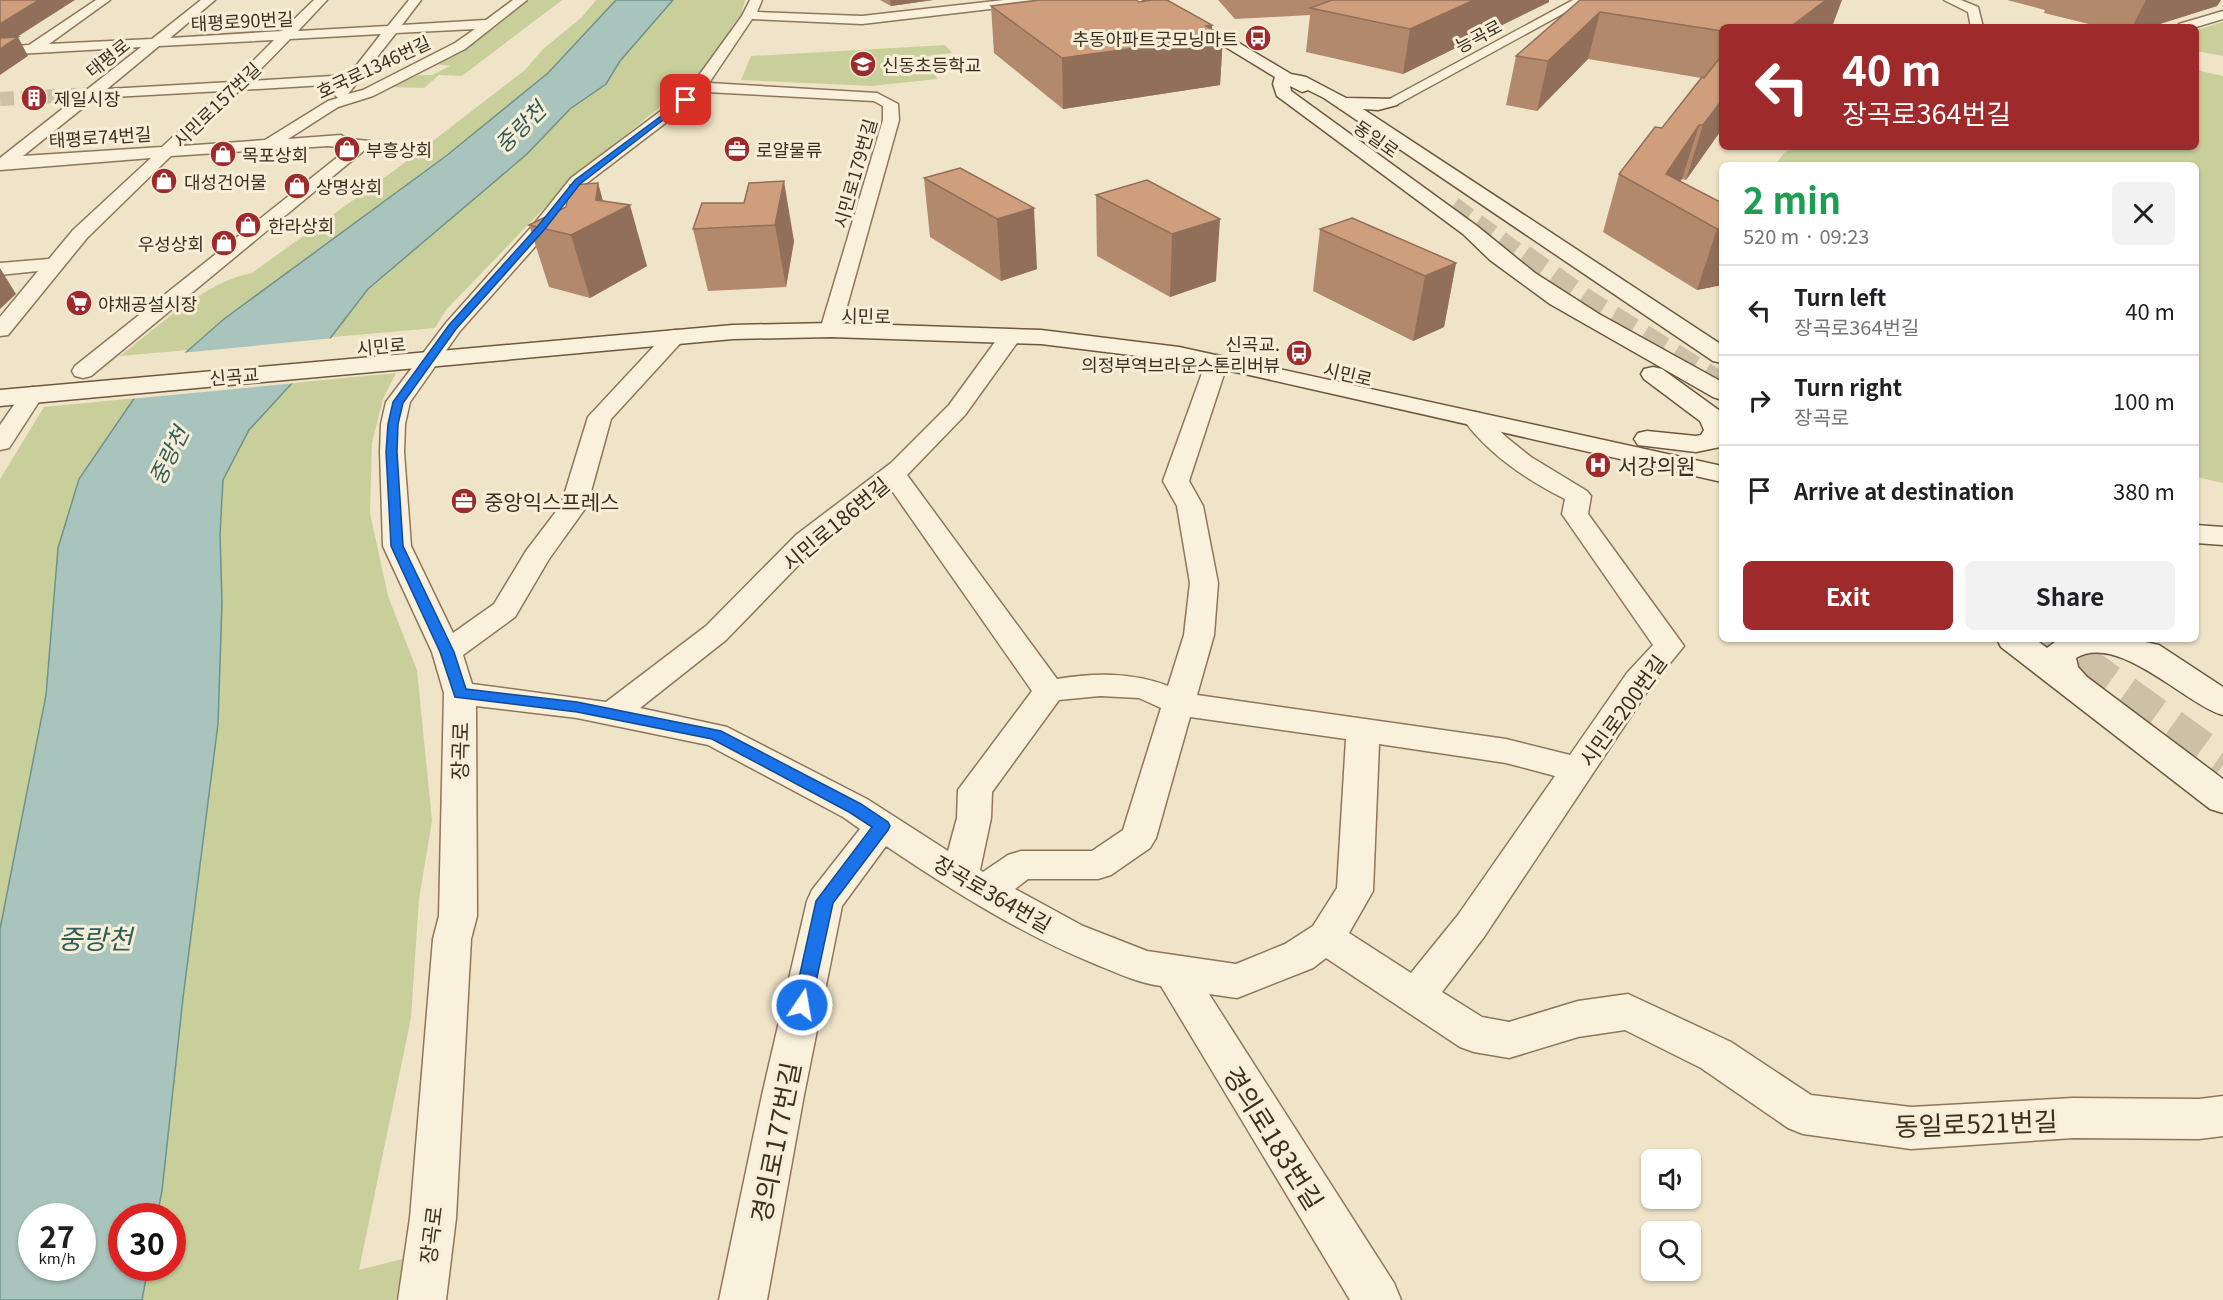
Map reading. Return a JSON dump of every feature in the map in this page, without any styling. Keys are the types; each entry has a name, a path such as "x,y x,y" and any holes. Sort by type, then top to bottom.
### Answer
{"street":[{"path":"33,50 104,0"},
{"name":"태평로","path":"2,164 209,0"},
{"name":"시민로157번길","path":"0,330 80,234 236,86 321,0"},
{"path":"333,104 415,0"},
{"name":"호국로1346번길","path":"269,144 333,104 368,93 460,46 521,0"},
{"name":"장곡로","path":"422,1300 434,1218 452,939 458,916 460,693 447,652 397,546 392,452 393,424 398,402 426,350 577,182 703,87 699,85 718,63 756,0"},
{"path":"749,15 862,20 1032,0"},
{"name":"동일로","path":"1130,0 1229,44 1283,76 1292,92 1462,204"},
{"name":"능곡로","path":"1391,102 1582,0"},
{"path":"1950,0 1974,10 1976,24"},
{"path":"474,24 484,8"},
{"path":"2194,24 2223,15"},
{"name":"태평로90번길","path":"0,51 490,24"},
{"path":"1613,434 1696,444 1711,441 1717,430 1714,421 1706,413 1492,252 1470,230 1283,93 1281,84 1283,76 1300,80 1367,119 1719,354"},
{"path":"91,94 353,79"},
{"name":"시민로179번길","path":"703,87 878,97 890,104 891,120 832,322"},
{"path":"1341,103 1360,105 1391,102 1389,108 1367,119"},
{"name":"태평로74번길","path":"2,164 335,140 336,143 364,144 83,371"},
{"path":"0,269 56,264"},
{"path":"1535,283 1558,291 1590,292 1603,285 1603,278 1598,273"},
{"path":"1535,283 1719,390"},
{"name":"시민로","path":"0,382 83,371 832,322 977,318 1098,330 1276,357 1613,434 1719,455"},
{"name":"시민로","path":"426,350 634,342 832,322 1090,342 1217,362 1719,473"},
{"path":"447,652 505,610 536,557 574,506 600,417 676,336"},
{"name":"시민로186번길","path":"611,714 716,633 806,541 893,474 957,410 988,363 1011,336"},
{"name":"신곡교","path":"45,392 426,350"},
{"path":"1217,362 1176,480 1190,506 1204,583 1199,635 1180,704 1138,838 1098,865 1021,865 973,884 975,790 1049,691 1083,686 1124,686 1149,690 1180,704 1506,751 1578,770"},
{"path":"0,398 45,392"},
{"path":"0,443 45,392"},
{"name":"시민로200번길","path":"1415,997 1471,926 1638,681 1669,646 1575,514 1578,496 1518,462 1494,441 1475,419"},
{"path":"893,474 1049,691"},
{"path":"2199,534 2223,536"},
{"path":"2199,553 2223,554"},
{"path":"2017,642 2223,799"},
{"path":"2129,642 2223,703"},
{"path":"2078,690 2061,669 2058,660 2064,649 2075,645 2093,643 2121,646 2164,664"},
{"name":"장곡로364번길","path":"460,693 577,707 716,735 855,808 973,884 1070,937 1145,967 1237,981 1299,956 1326,937 1354,891 1363,729"},
{"name":"경의로177번길","path":"742,1300 780,1107 825,901 882,826"},
{"path":"1326,937 1415,997"},
{"name":"경의로183번길","path":"1174,973 1377,1300"},
{"name":"동일로521번길","path":"1415,997 1474,1034 1509,1040 1578,1019 1628,1012 1716,1055 1803,1114 1911,1128 2073,1118 2199,1119 2223,1116"}],"green space":[{"path":"530,0 562,0 462,76 439,75 424,88 390,87 419,75 432,75 450,66 436,64 474,42"},
{"path":"596,0 745,0 741,16 733,25 712,64 571,180 446,310 435,328 120,356 182,307 216,286 252,273 399,167 525,70 543,49 581,18"},
{"path":"2223,22 2223,56 2199,52 2199,29"},
{"path":"945,45 952,53 928,56 937,79 872,86 741,80 751,56"},
{"path":"2199,71 2223,76 2223,483 2199,478 2199,162 1777,162 1790,150 2199,150"},
{"path":"396,373 383,399 372,443 370,513 388,596 417,670 432,821 419,899 411,1018 359,1270 403,1259 396,1300 0,1300 0,479 44,407"}],"water":[{"name":"중랑천","path":"616,0 673,0 620,61 606,84 570,109 527,154 368,289 315,358 249,430 223,480 220,535 222,602 218,724 183,998 162,1191 160,1203 108,1203 108,1281 146,1281 142,1300 0,1300 0,929 46,695 58,548 79,479 135,397 224,319 446,156 548,73"}],"pier":[{"path":"334,338 297,383 130,399 181,353"}],"building":[{"path":"0,0 39,0 0,24"},
{"path":"1039,0 1136,0 1139,2 1167,0 1212,25 1206,26 1223,36 1062,58 991,6"},
{"path":"1332,0 1474,0 1410,29 1310,8"},
{"path":"1580,0 1826,0 1794,24 1719,24 1719,31 1600,12 1548,61 1516,56"},
{"path":"18,37 0,49 0,38"},
{"path":"1719,59 1719,104 1703,125 1699,125 1666,174 1719,201 1719,229 1619,174 1655,127 1662,128 1702,77 1704,78"},
{"path":"960,168 1034,208 997,219 924,178"},
{"path":"1147,180 1220,219 1172,234 1096,195"},
{"path":"784,181 775,225 693,229 702,203 744,203 749,183"},
{"path":"598,183 596,200 630,205 571,235 529,225 566,207 570,185"},
{"path":"1352,218 1456,263 1425,276 1320,229"}],"tunnel":[{"path":"0,99 91,94"},
{"path":"1453,206 1525,258"},
{"path":"1523,256 1589,303 1719,383"},
{"path":"2051,642 2080,663"},
{"path":"2078,661 2223,765"}],"place":[{"name":"추동아파트굿모닝마트","path":"1258,38"},
{"name":"신동초등학교","path":"863,64"},
{"name":"제일시장","path":"34,98"},
{"name":"부흥상회","path":"347,149"},
{"name":"로얄물류","path":"737,149"},
{"name":"목포상회","path":"223,154"},
{"name":"대성건어물","path":"164,181"},
{"name":"상명상회","path":"297,186"},
{"name":"한라상회","path":"248,225"},
{"name":"우성상회","path":"224,243"},
{"name":"야채공설시장","path":"79,303"},
{"name":"신곡교. 의정부역브라운스톤리버뷰","path":"1299,353"},
{"name":"서강의원","path":"1598,465"},
{"name":"중앙익스프레스","path":"464,501"}],"route":[{"path":"686,100 636,140 577,182 541,228 453,327 398,402 393,424 392,452 397,546 447,652 460,693 577,707 716,735 855,808 882,826 825,901 802,1005"}]}
